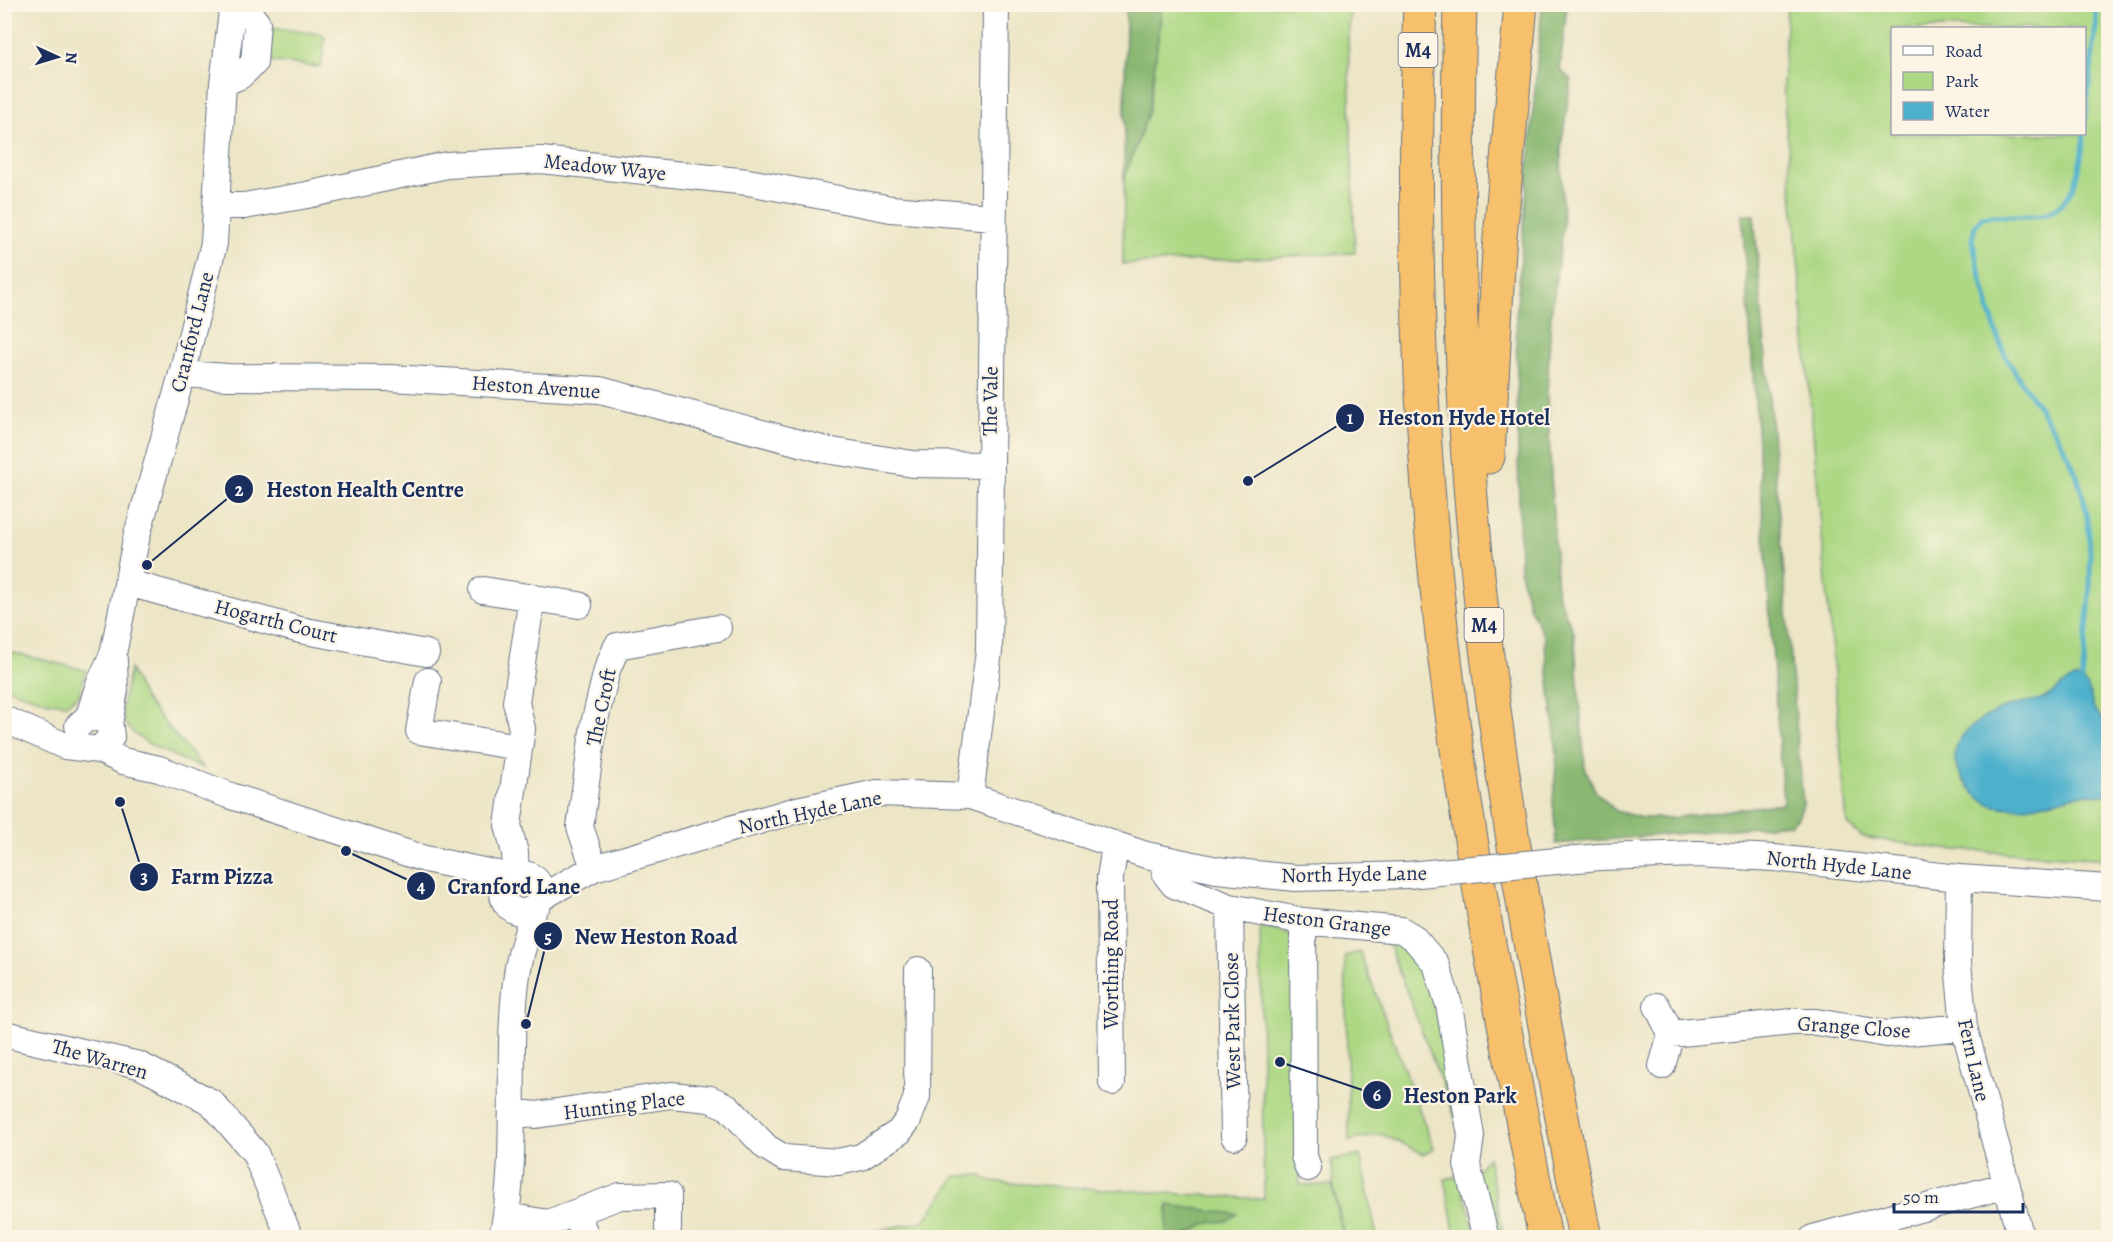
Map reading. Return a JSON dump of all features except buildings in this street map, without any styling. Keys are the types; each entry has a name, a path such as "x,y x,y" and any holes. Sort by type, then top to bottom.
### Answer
{"highway":[{"name":"M4","path":"1420,4 1416,95 1419,313 1430,504 1448,682 1486,928 1545,1238"},
{"name":"M4","path":"1460,4 1457,122 1462,348 1473,522 1491,692 1509,822 1585,1238"},
{"path":"1491,692 1487,445 1499,249 1521,4"}],"street":[{"name":"Cranford Lane","path":"95,732 116,690 113,654 137,535 207,277 218,206 223,83 240,76 254,63 257,24 249,13 233,4"},
{"name":"The Vale","path":"970,796 989,651 989,465 996,4"},
{"name":"Meadow Waye","path":"218,206 244,206 307,195 447,165 541,160 748,182 891,209 993,217"},
{"name":"Heston Avenue","path":"182,374 228,377 390,378 600,390 826,450 913,464 989,465"},
{"name":"Hogarth Court","path":"128,583 300,630 426,653"},
{"path":"483,590 579,604"},
{"path":"532,597 516,702 522,729 508,825 521,891 512,1034 512,1167 504,1227 539,1224 620,1197 668,1195 668,1228"},
{"name":"The Croft","path":"589,870 580,827 594,724 607,670 617,646 718,628"},
{"path":"428,681 419,731 519,747"},
{"path":"13,721 46,740 65,746 95,732 123,761 159,769 231,796 459,867 521,891"},
{"name":"North Hyde Lane","path":"521,891 797,810 877,793 970,796 1115,846 1165,859 1217,870 1295,878 1408,875 1599,857 1698,854 1762,857 1959,878 2109,888"},
{"name":"Worthing Road","path":"1112,1082 1110,878 1115,846"},
{"name":"Heston Grange","path":"1165,859 1166,875 1174,885 1230,907 1303,921 1401,930 1413,937 1436,964 1449,1005 1471,1136 1467,1165 1486,1238"},
{"name":"Fern Lane","path":"1959,878 1958,963 1964,1027 2021,1238"},
{"name":"West Park Close","path":"1230,907 1234,1136"},
{"path":"1303,921 1304,1156 1308,1168"},
{"name":"Hunting Place","path":"512,1112 536,1115 671,1095 693,1096 710,1099 728,1107 766,1147 784,1158 838,1162 861,1157 899,1132 908,1120 917,1098 916,970"},
{"path":"1657,1006 1671,1034 1662,1066"},
{"name":"Grange Close","path":"1671,1034 1793,1022 1816,1022 1887,1034 1964,1027"},
{"name":"The Warren","path":"4,1034 139,1065 211,1102 255,1153 290,1238"},
{"path":"1813,1238 2007,1185"},
{"path":"576,1213 587,1238"}],"green space":[{"path":"1126,5 1162,5 1149,110 1124,179"},
{"path":"1162,5 1351,5 1348,40 1355,253 1123,264 1124,179 1149,110"},
{"path":"1542,5 1567,5 1560,69 1571,80 1561,148 1563,227 1551,315 1547,395 1557,593 1574,633 1585,768 1596,792 1616,811 1642,818 1672,818 1783,803 1742,215 1754,215 1803,804 1798,817 1791,824 1556,844 1553,801 1557,754 1544,637 1529,606 1520,572 1516,317"},
{"path":"1787,5 2108,5 2108,859 1943,849 1862,837 1847,824 1783,87"},
{"path":"272,28 322,34 325,38 322,64 319,67 269,61"},
{"path":"5,651 86,670 79,695 66,704 49,702 5,688"},
{"path":"130,669 145,700 204,769 156,748 133,732 125,723 122,709"},
{"path":"1260,926 1295,935 1300,1185 1332,1185 1343,1237 841,1238 924,1221 956,1176 980,1175 988,1180 1006,1183 1264,1199"},
{"path":"1386,938 1406,943 1430,967 1462,1136"},
{"path":"1360,952 1434,1149 1424,1154 1381,1134 1349,1141 1345,956"},
{"path":"1360,1155 1377,1237 1345,1237 1334,1189 1331,1160"},
{"path":"1488,1157 1504,1237 1491,1237 1475,1173"},
{"path":"1459,1176 1477,1237 1455,1237 1445,1179"},
{"path":"1168,1205 1237,1214 1228,1220 1206,1224 1185,1236 1166,1237"}],"water":[{"path":"2075,678 2082,679 2088,687 2094,709 2108,726 2108,795 2077,795 2035,806 2016,808 1996,806 1980,798 1965,782 1956,764 1955,752 1959,741 1977,722 1989,715 2017,704 2044,698"}],"waterway":[{"path":"2086,113 2096,26 2096,4"},
{"path":"2082,679 2088,616 2090,553 2089,532 2081,489 2074,468 2055,432 2003,350 1992,320 1972,240 1975,226 1982,217 2033,216 2047,214 2058,207 2067,198 2078,174 2084,135"}],"place":[{"name":"Heston Hyde Hotel","path":"1248,481"},
{"name":"Heston Health Centre","path":"147,565"},
{"name":"Farm Pizza","path":"120,802"},
{"name":"Cranford Lane","path":"346,851"},
{"name":"New Heston Road","path":"526,1024"},
{"name":"Heston Park","path":"1280,1062"}]}
